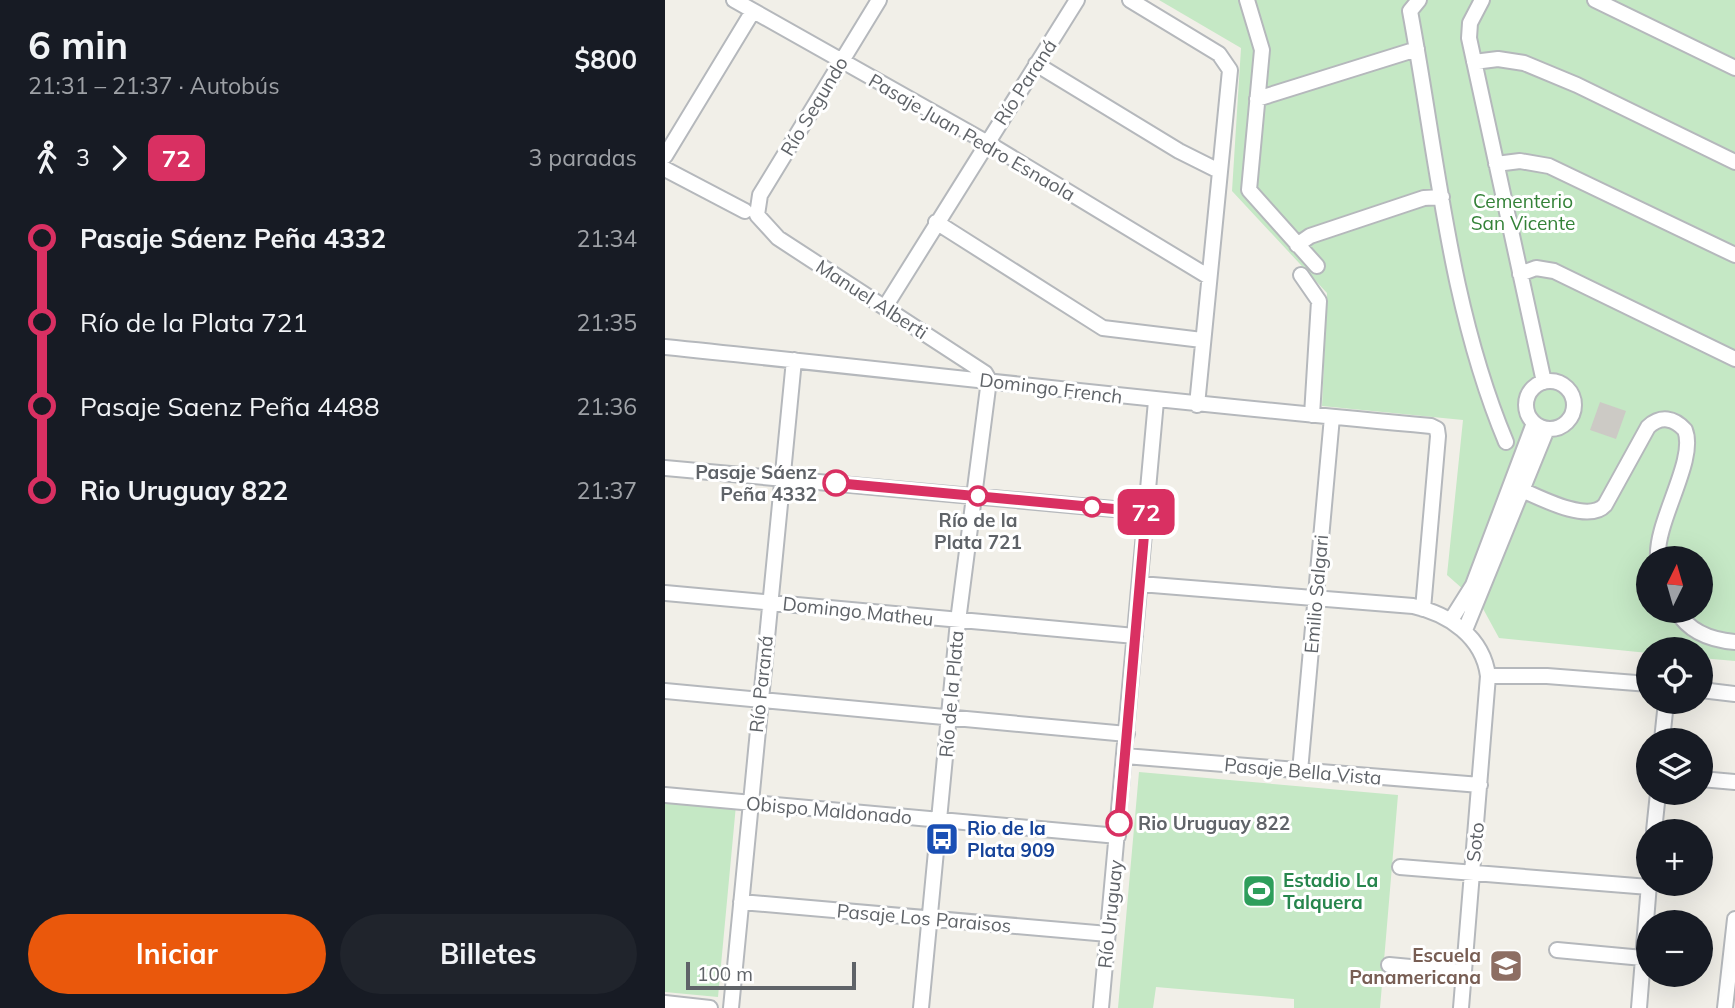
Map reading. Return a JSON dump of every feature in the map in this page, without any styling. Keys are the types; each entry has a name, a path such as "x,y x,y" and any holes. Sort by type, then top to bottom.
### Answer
{"street":[{"name":"Pasaje Juan Pedro Esnaola","path":"734,0 986,142 1209,277"},
{"name":"Río Segundo","path":"751,213 879,0"},
{"name":"Río Paraná","path":"885,307 1077,0"},
{"path":"1130,0 1219,54 1227,63 1230,75 1197,405"},
{"path":"1247,0 1261,44 1249,190 1317,266"},
{"path":"1482,0 1468,28 1544,382"},
{"path":"1595,0 1735,68"},
{"path":"1412,4 1442,197 1482,380 1506,442"},
{"path":"665,156 753,11"},
{"path":"1257,99 1417,49"},
{"path":"1474,62 1498,59 1524,63 1577,85 1735,162"},
{"path":"1036,64 1179,151 1219,171"},
{"path":"1496,164 1520,161 1549,166 1735,255"},
{"name":"Manuel Alberti","path":"665,169 751,213 778,238 985,373 989,380"},
{"path":"1297,245 1310,236 1424,198 1442,197"},
{"path":"936,222 1103,328 1202,340"},
{"path":"1520,274 1536,268 1554,271 1735,359"},
{"path":"1301,275 1319,301 1312,415"},
{"name":"Domingo French","path":"665,347 1437,429 1423,608"},
{"name":"Río Paraná","path":"731,1008 794,360"},
{"name":"Río de la Plata","path":"921,1008 958,621 989,380"},
{"path":"1544,382 1560,384 1567,389 1574,404 1569,420 1555,429 1541,426 1526,403 1532,390 1544,382"},
{"name":"Río Uruguay","path":"1101,1008 1156,401"},
{"name":"Emilio Salgari","path":"1300,771 1332,417"},
{"path":"1517,488 1583,513 1596,513 1605,505 1648,427 1659,420 1674,420 1685,430 1688,447 1661,533 1659,546"},
{"path":"1465,630 1541,426"},
{"path":"665,468 1146,512"},
{"path":"1451,620 1473,585 1517,488"},
{"path":"1140,584 1423,608 1451,620 1465,630 1484,660 1488,676 1636,683"},
{"name":"Domingo Matheu","path":"665,593 1135,636"},
{"path":"1685,623 1700,634 1735,642"},
{"name":"Soto","path":"1461,1008 1488,676"},
{"path":"665,691 1127,734"},
{"path":"1713,691 1735,694"},
{"name":"Pasaje Bella Vista","path":"1125,756 1480,785"},
{"path":"1713,780 1735,782"},
{"name":"Obispo Maldonado","path":"665,794 1118,836"},
{"path":"1400,867 1636,885"},
{"name":"Pasaje Los Paraisos","path":"741,902 1108,934"},
{"path":"1725,1008 1735,919"},
{"path":"1557,950 1636,957"},
{"path":"1389,965 1464,972"},
{"path":"1639,1008 1641,987"},
{"path":"665,1003 710,1008"}],"green space":[{"name":"Cementerio San Vicente","path":"1159,0 1735,0 1735,661 1713,659 1713,637 1636,637 1636,652 1499,638 1481,605 1447,575 1463,420 1322,406 1327,293 1232,191 1241,48"},
{"name":"Estadio La Talquera","path":"1139,772 1398,795 1380,1008 1294,1008 1294,999 1156,987 1153,1008 1118,1008"},
{"path":"665,798 736,805 718,997 665,992"}],"building":[{"path":"1600,402 1626,411 1616,439 1590,430"}],"bus line":[{"name":"72","path":"836,483 1146,512 1119,823"}],"place":[{"name":"Pasaje Sáenz Peña 4332","path":"836,483"},
{"name":"Río de la Plata 721","path":"978,496"},
{"name":"Rio Uruguay 822","path":"1119,823"},
{"name":"Rio de la Plata 909","path":"942,839"},
{"name":"Estadio La Talquera","path":"1259,891"},
{"name":"Escuela Panamericana","path":"1506,966"}]}
